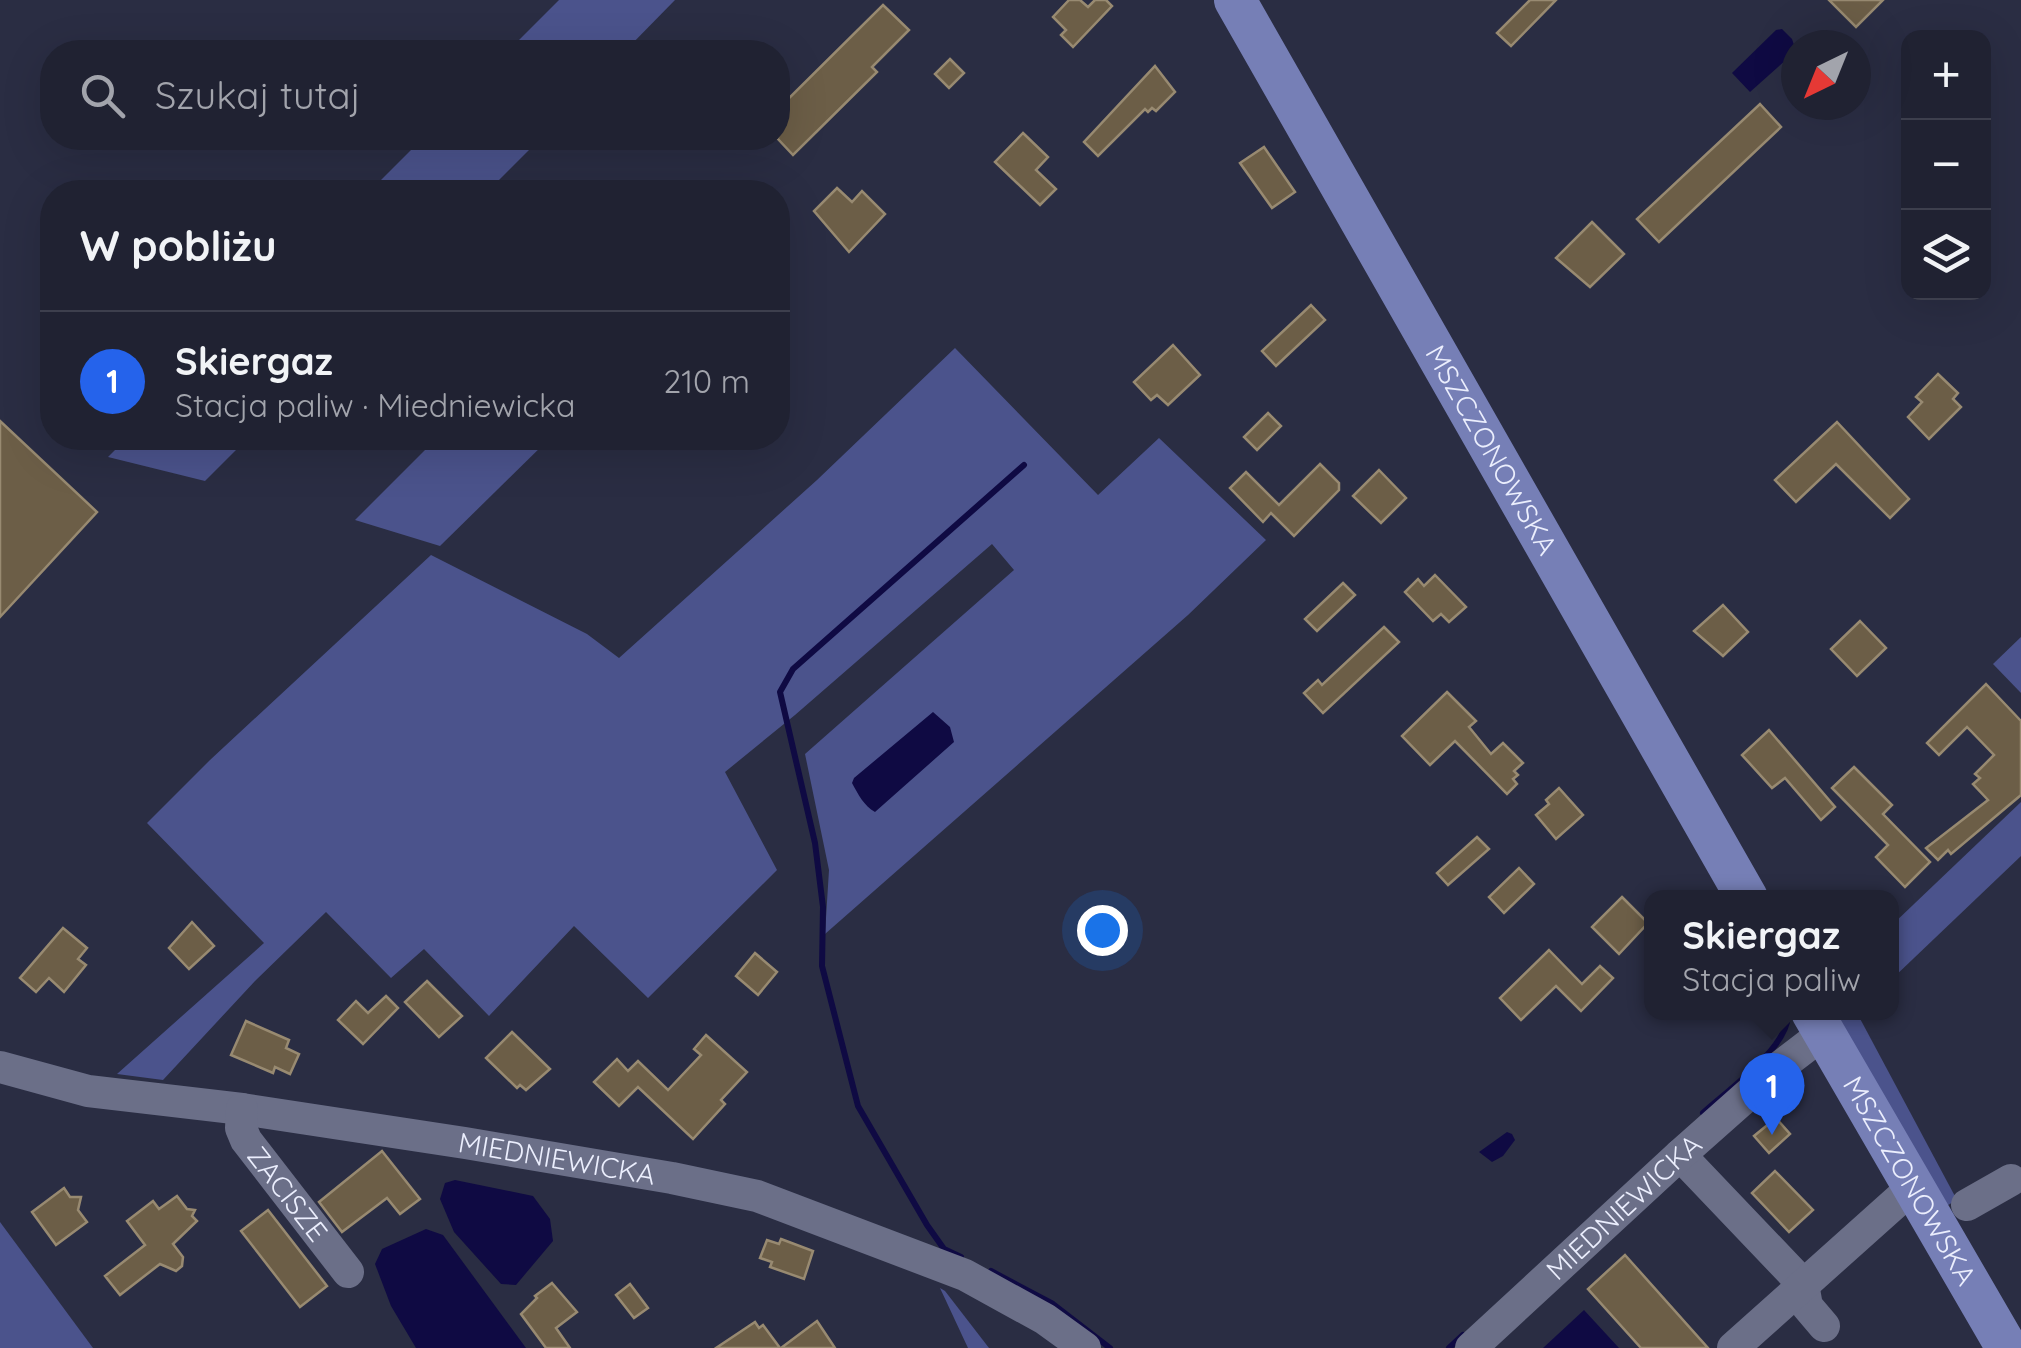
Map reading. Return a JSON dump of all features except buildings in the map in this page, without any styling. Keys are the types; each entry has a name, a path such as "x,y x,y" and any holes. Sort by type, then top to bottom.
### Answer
{"main road":[{"name":"MSZCZONOWSKA","path":"1235,0 1742,890"},
{"name":"MSZCZONOWSKA","path":"1818,1023 2007,1348"}],"street":[{"name":"MIEDNIEWICKA","path":"1471,1348 1777,1069 1818,1023"},
{"name":"MIEDNIEWICKA","path":"0,1067 88,1091 465,1142 756,1196 965,1275 1045,1319 1084,1348"},
{"name":"ZACISZE","path":"242,1110 241,1128 246,1140 348,1272"},
{"path":"1680,1155 1803,1284 1807,1306 1824,1326"},
{"path":"1968,1205 2012,1180"},
{"path":"1733,1348 1914,1186"}],"shaded area":[{"path":"559,0 675,0 636,40 519,40"},
{"path":"1776,30 1783,30 1781,64 1750,92 1732,73"},
{"path":"411,150 529,150 499,180 381,180"},
{"path":"955,348 1098,495 1159,438 1266,540 1188,615 825,934 829,870 805,754 1014,570 992,544 725,772 777,870 648,998 574,926 489,1016 424,949 391,978 326,912 163,1080 117,1074 264,943 147,823 431,555 587,634 619,658 817,480"},
{"path":"115,450 236,450 205,481 108,457"},
{"path":"425,450 538,450 440,546 355,520"},
{"path":"2021,637 2021,693 1993,664"},
{"path":"933,712 950,727 954,742 875,812 859,795 852,783 854,778"},
{"path":"2021,802 2021,856 1899,972 1899,918"},
{"path":"1838,1020 1861,1020 1957,1200 1941,1209"},
{"path":"1507,1132 1515,1140 1503,1156 1492,1162 1479,1152"},
{"path":"455,1180 533,1196 550,1219 553,1241 516,1285 501,1284 454,1232 440,1199 445,1183"},
{"path":"0,1222 93,1348 0,1348"},
{"path":"426,1229 443,1235 526,1348 416,1348 391,1306 375,1264 382,1249"},
{"path":"940,1288 945,1291 989,1348 968,1348"},
{"path":"1584,1310 1619,1348 1543,1348"}],"waterway":[{"path":"961,1257 944,1249 927,1225 858,1106 822,966 823,907 815,843 780,692 793,669 1024,465"},
{"path":"1703,1113 1769,1053 1787,1020"},
{"path":"991,1271 1053,1304 1110,1348"},
{"path":"1449,1348 1463,1335"}],"place":[{"name":"Skiergaz","path":"1772,1135"}]}
